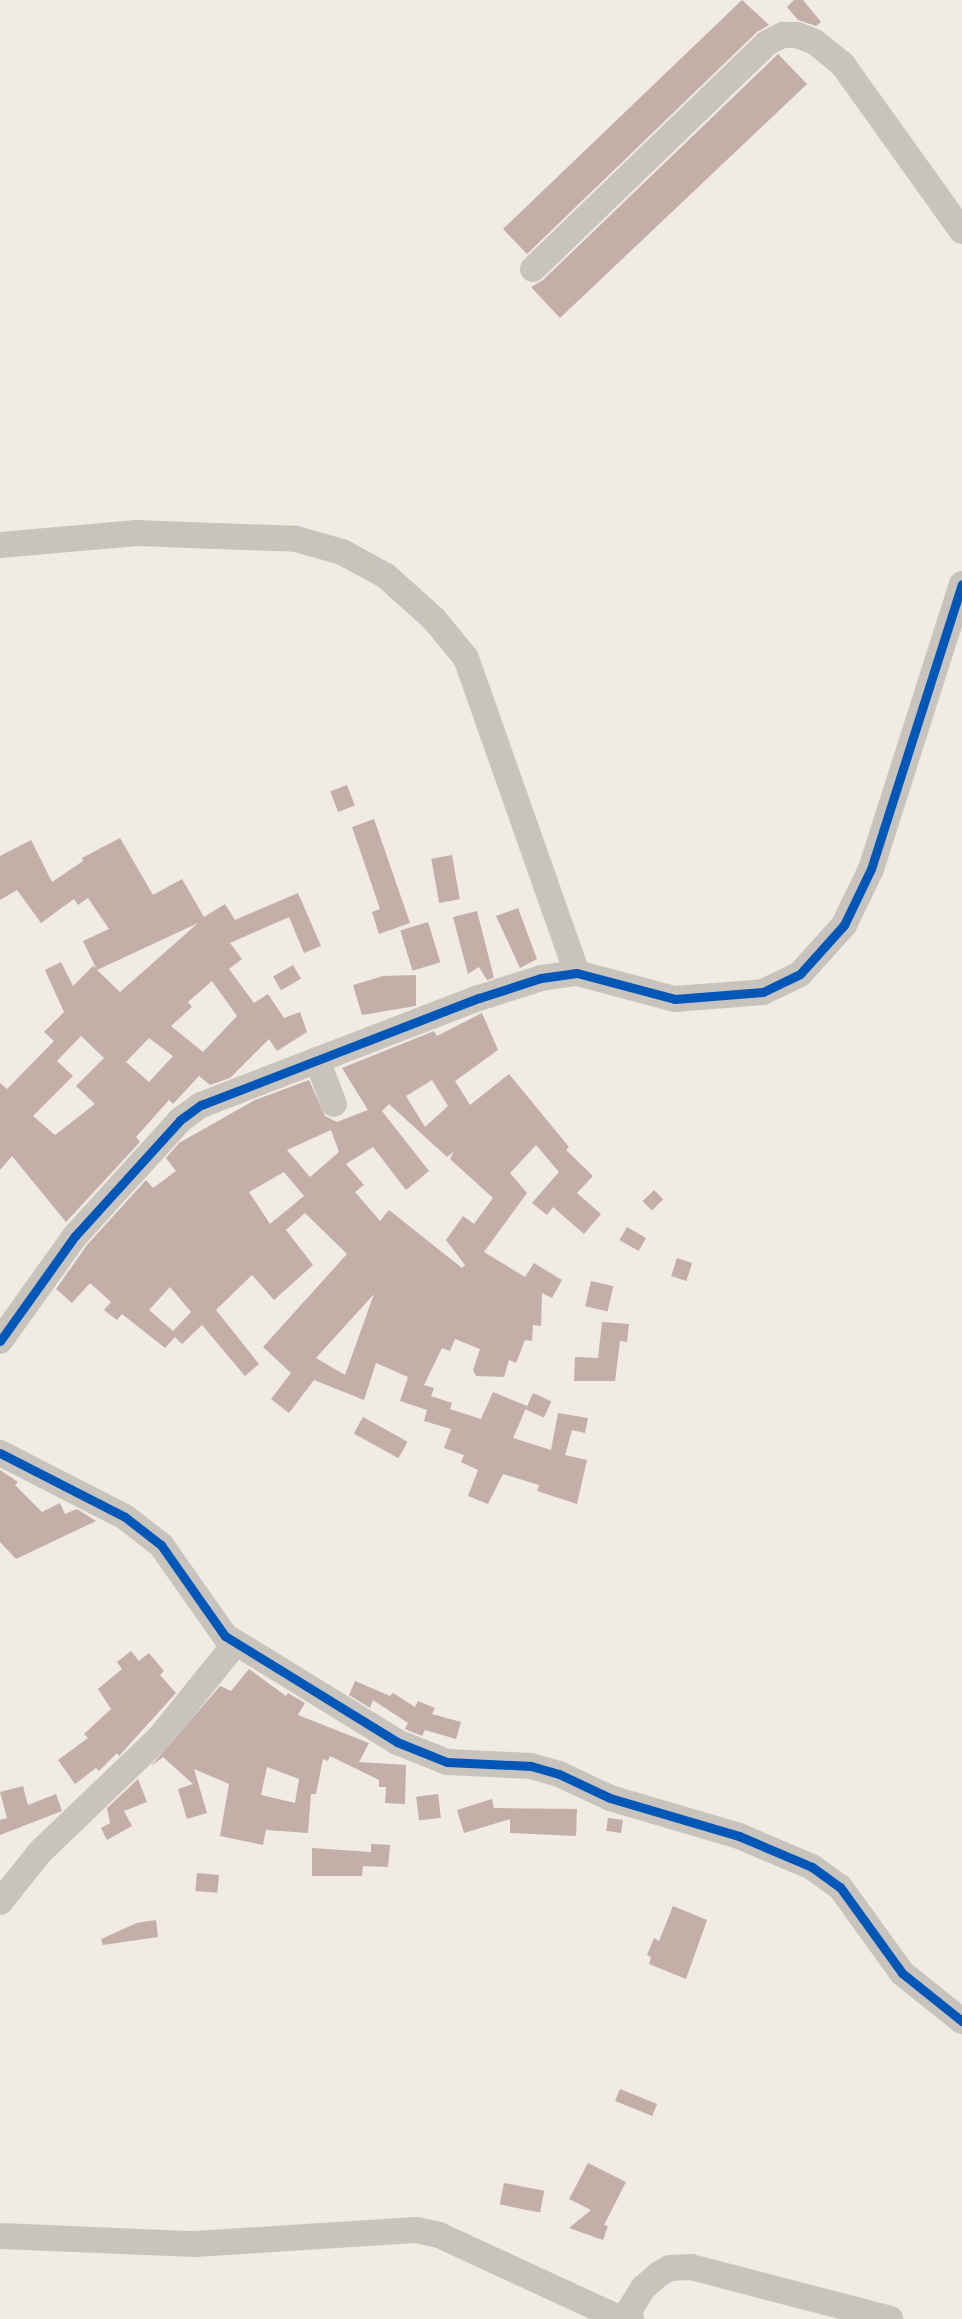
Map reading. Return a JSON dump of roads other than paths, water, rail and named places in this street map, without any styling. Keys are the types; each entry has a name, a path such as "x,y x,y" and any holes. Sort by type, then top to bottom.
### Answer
{"street":[{"path":"533,269 767,43 783,35 797,35 815,42 843,65 962,231"},
{"path":"0,545 136,533 296,538 342,552 386,576 434,619 466,657 577,973"},
{"path":"0,1341 75,1236 180,1120 201,1105 479,998 541,978 577,973 675,999 729,998 762,992 791,979 825,950 844,925 871,869 962,584"},
{"path":"317,1060 334,1104"},
{"path":"0,1453 95,1498 161,1545 225,1636 235,1644 424,1756 468,1764 531,1766 641,1809 739,1836 812,1867 840,1887 902,1973 962,2021"},
{"path":"0,1902 40,1852 160,1737 235,1644"},
{"path":"0,2236 194,2244 416,2230 439,2235 621,2319"},
{"path":"631,2319 630,2309 643,2288 659,2274 670,2268 691,2267 890,2319"}]}
